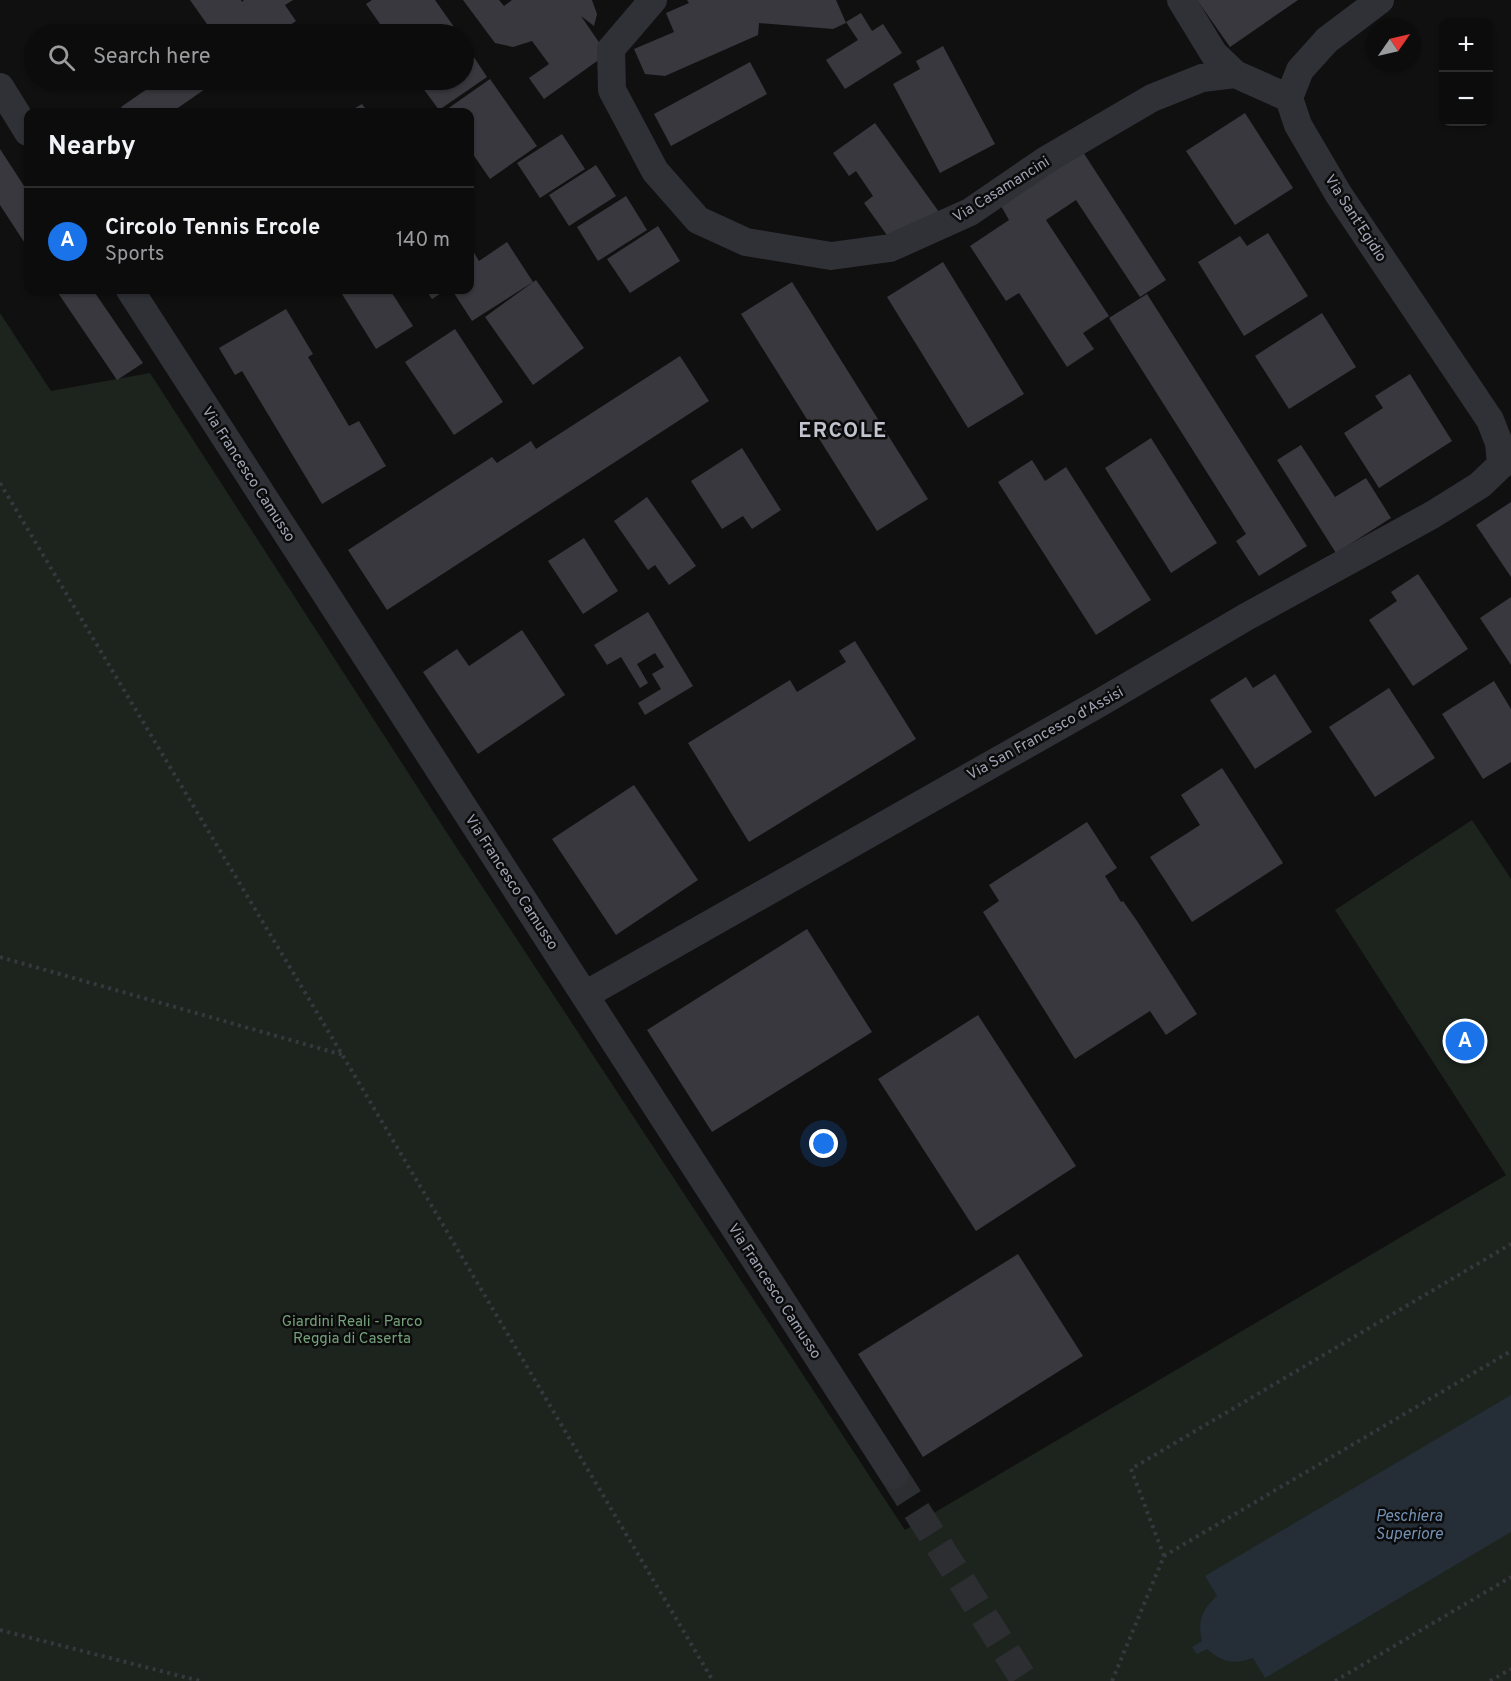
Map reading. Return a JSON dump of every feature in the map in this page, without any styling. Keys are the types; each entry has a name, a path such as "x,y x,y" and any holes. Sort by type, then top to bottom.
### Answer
{"street":[{"name":"Via Casamancini","path":"653,0 611,49 612,90 655,171 698,220 746,242 831,256 890,248 970,212 1046,160 1152,98 1202,78 1235,74"},
{"path":"1181,0 1214,54 1235,74 1289,98 1300,70 1327,40 1380,0"},
{"path":"0,87 24,126"},
{"name":"Via Sant'Egidio","path":"1289,98 1298,125 1339,195 1490,420 1506,467"},
{"name":"Via Francesco Camusso","path":"133,294 894,1475"},
{"name":"Via San Francesco d'Assisi","path":"585,995 1096,705 1246,617 1432,515 1506,467"}],"path":[{"path":"0,483 714,1681"},
{"path":"0,957 343,1056"},
{"path":"1164,1556 1131,1469 1511,1244"},
{"path":"1112,1681 1164,1556 1511,1351"},
{"path":"1335,1681 1511,1577"},
{"path":"0,1630 200,1681"},
{"path":"1490,1681 1511,1669"}],"green space":[{"name":"Giardini Reali - Parco Reggia di Caserta","path":"0,313 51,391 150,373 449,836 905,1530 1506,1175 1335,910 1472,820 1511,879 1511,1681 0,1681"}],"water":[{"name":"Peschiera Superiore","path":"1511,1395 1511,1532 1265,1678 1253,1658 1234,1662 1218,1657 1207,1649 1197,1654 1192,1647 1202,1641 1200,1628 1202,1616 1217,1596 1205,1576"}],"building":[{"path":"190,0 241,0 242,2 244,0 293,0 285,5 296,21 292,24 207,24"},
{"path":"372,0 435,0 452,24 380,24 366,4"},
{"path":"463,0 499,0 504,6 512,0 592,0 597,14 594,26 581,16 607,54 544,99 529,78 549,64 532,41 513,47 495,43"},
{"path":"687,0 836,0 846,23 833,29 759,23 758,35 665,76 645,74 634,49 674,32 666,13 689,3"},
{"path":"1197,0 1298,0 1230,47"},
{"path":"861,13 872,31 883,24 902,53 845,89 826,60 858,40 846,22"},
{"path":"943,46 995,144 940,173 893,84 920,69 916,61"},
{"path":"474,57 487,77 474,86"},
{"path":"750,62 767,94 671,146 654,114"},
{"path":"490,79 537,146 490,179 474,156 474,108 449,108"},
{"path":"146,90 204,90 178,108 121,107"},
{"path":"424,90 468,90 442,108 438,108"},
{"path":"1245,113 1293,188 1235,225 1186,151"},
{"path":"875,123 939,212 894,245 864,203 873,196 856,171 849,176 833,153"},
{"path":"562,134 585,169 540,198 517,163"},
{"path":"0,149 24,186 24,242 0,205"},
{"path":"1083,152 1166,280 1140,297 1076,200 1046,220 1109,316 1083,333 1094,349 1067,367 1019,293 1006,301 970,246 1009,220 1001,206"},
{"path":"596,165 616,196 569,226 549,195"},
{"path":"626,196 647,230 598,261 577,227"},
{"path":"658,226 680,261 630,293 607,259"},
{"path":"1268,233 1308,296 1244,336 1198,262 1240,236 1247,246"},
{"path":"507,242 533,282 472,321 455,294 474,294 474,253 479,261"},
{"path":"943,262 1024,394 968,428 887,297"},
{"path":"536,280 584,348 533,385 485,317"},
{"path":"792,282 928,499 877,531 741,314"},
{"path":"59,294 96,294 143,363 117,380"},
{"path":"342,294 393,294 413,326 376,349"},
{"path":"429,294 440,294 432,299"},
{"path":"1147,294 1307,546 1259,576 1236,541 1246,534 1109,318"},
{"path":"286,309 313,354 308,357 349,426 359,421 386,466 322,504 242,371 235,375 219,348"},
{"path":"1322,313 1356,367 1289,409 1255,356"},
{"path":"455,329 503,402 454,435 405,362"},
{"path":"680,356 709,401 387,610 348,550 492,457 497,463 531,441 536,449"},
{"path":"1410,374 1452,441 1379,488 1344,433 1383,408 1375,396"},
{"path":"1151,438 1217,543 1171,573 1105,468"},
{"path":"1301,445 1335,497 1366,478 1391,518 1336,553 1277,460"},
{"path":"742,448 781,510 752,529 743,516 722,529 691,481"},
{"path":"1032,460 1045,481 1066,467 1151,600 1096,635 998,482"},
{"path":"647,497 696,566 669,585 655,565 648,570 614,521"},
{"path":"1511,502 1511,577 1476,525"},
{"path":"584,538 618,591 583,614 548,561"},
{"path":"1418,574 1468,649 1413,686 1369,620 1397,601 1391,592"},
{"path":"1511,597 1511,665 1480,618"},
{"path":"648,612 693,686 645,715 638,703 661,689 652,674 664,667 655,653 637,664 648,683 640,688 621,657 607,665 594,645"},
{"path":"522,630 565,695 478,754 423,672 457,649 469,666"},
{"path":"855,641 916,739 749,842 688,743 790,680 797,692 846,662 839,651"},
{"path":"1275,674 1312,732 1255,769 1210,700 1246,677 1253,688"},
{"path":"1494,681 1511,709 1511,762 1483,779 1442,714"},
{"path":"1389,688 1435,758 1375,797 1329,727"},
{"path":"1222,768 1283,863 1192,922 1150,857 1200,825 1181,795"},
{"path":"634,785 698,880 616,935 552,839"},
{"path":"1087,822 1117,868 1105,876 1197,1014 1166,1035 1150,1011 1075,1059 983,912 999,901 989,885"},
{"path":"807,929 872,1032 712,1132 647,1030"},
{"path":"978,1015 1076,1166 976,1231 878,1079"},
{"path":"1018,1254 1083,1356 923,1457 858,1354"}],"tunnel":[{"path":"894,1475 1025,1681"}],"place":[{"name":"Circolo Tennis Ercole","path":"1465,1041"}],"district":[{"name":"ERCOLE","path":"843,430"}]}
